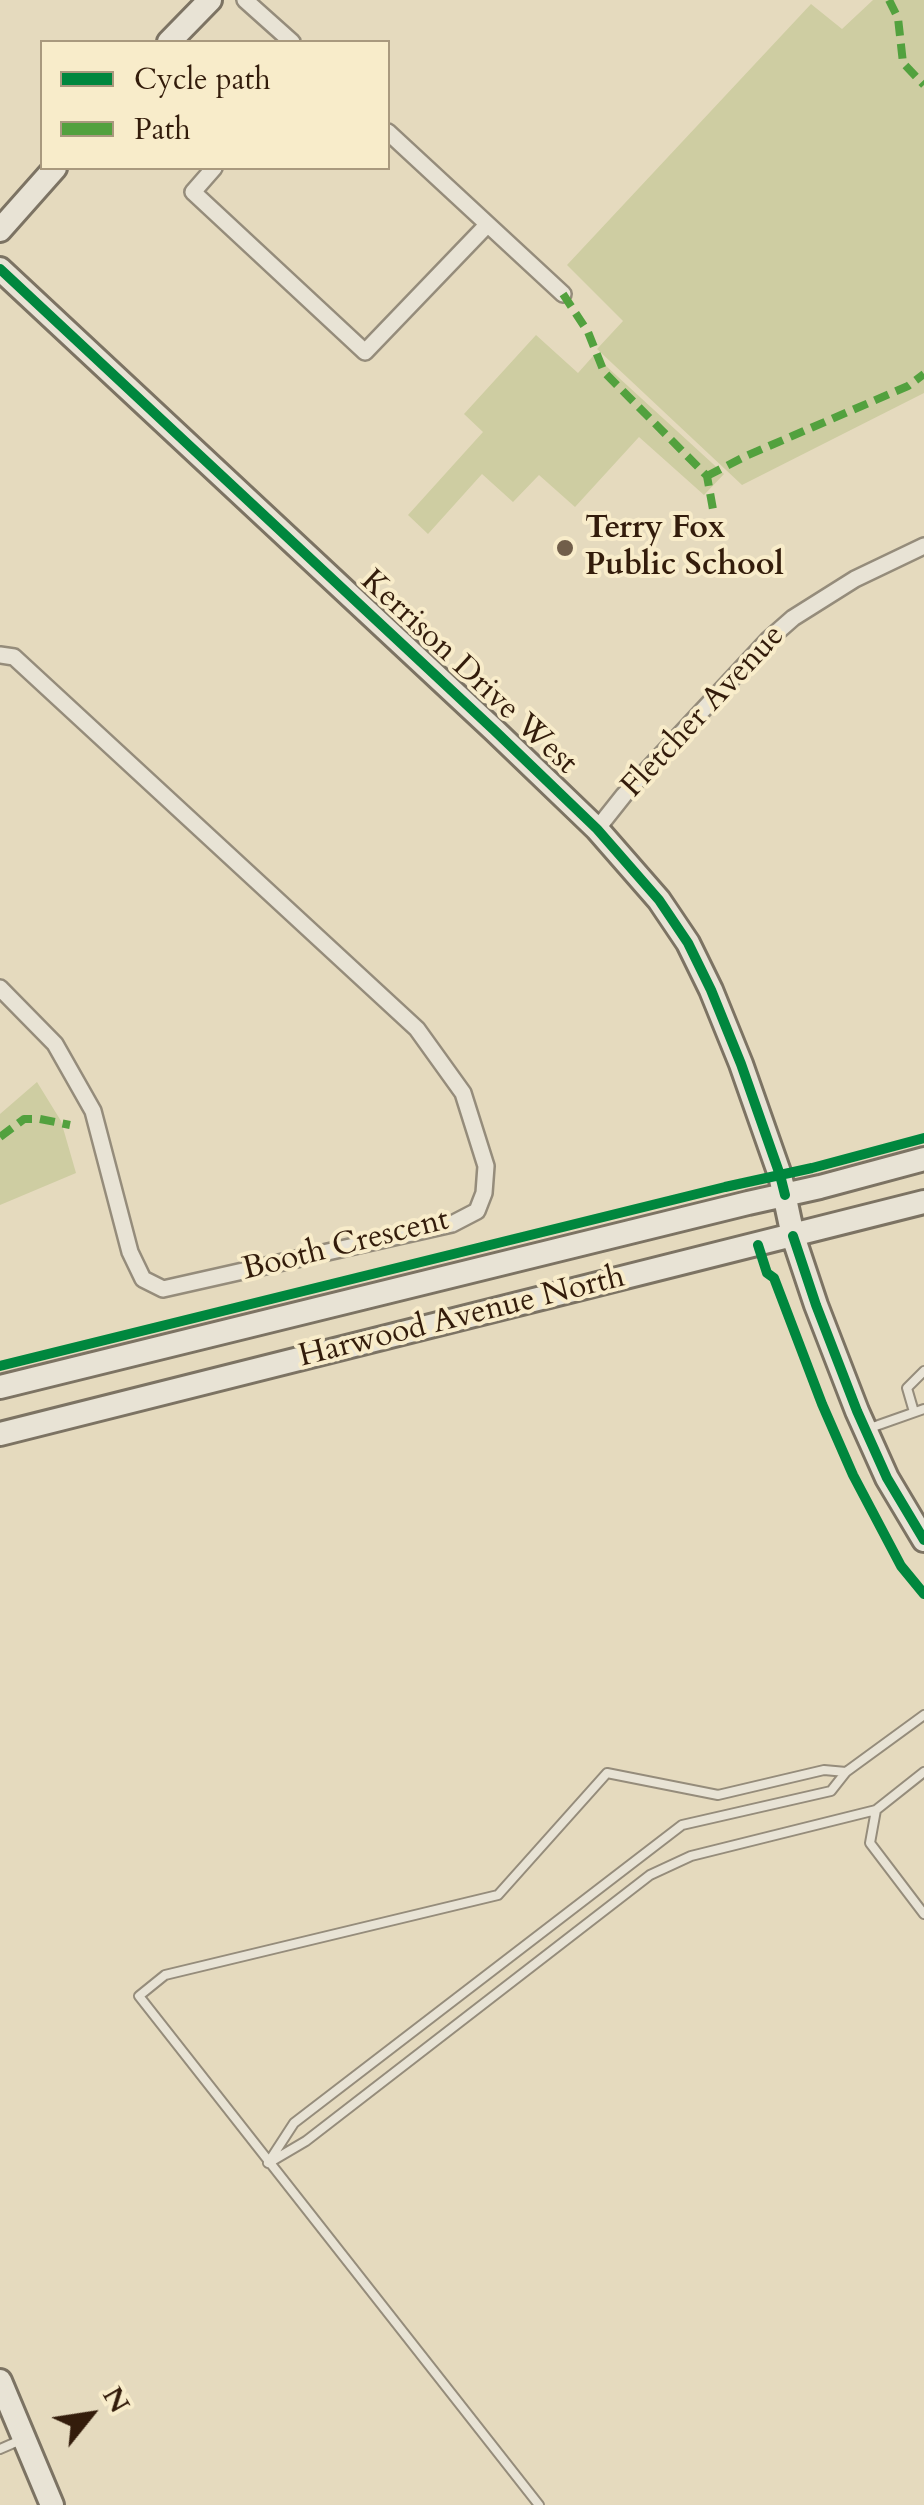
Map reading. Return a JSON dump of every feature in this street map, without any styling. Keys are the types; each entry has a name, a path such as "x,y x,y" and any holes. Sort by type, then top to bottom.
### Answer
{"street":[{"path":"170,40 210,0"},
{"path":"246,0 290,40"},
{"path":"390,134 564,294"},
{"path":"0,230 53,170"},
{"path":"212,170 193,192 365,352 487,225"},
{"name":"Kerrison Drive West","path":"0,269 596,829 659,900 688,943 742,1064 780,1175 793,1236 816,1305 887,1478 924,1540"},
{"name":"Fletcher Avenue","path":"596,829 768,640 793,618 854,579 924,546"},
{"name":"Booth Crescent","path":"0,655 14,656 417,1029 463,1092 486,1166 478,1211 452,1224 240,1272 164,1289 153,1284 143,1279 130,1252 92,1111 55,1044 0,988"},
{"name":"Harwood Avenue North","path":"0,1387 924,1159"},
{"name":"Harwood Avenue North","path":"0,1434 924,1202"},
{"path":"0,2381 52,2505"}],"lane":[{"path":"914,1412 907,1388 924,1371"},
{"path":"866,1430 924,1409"},
{"path":"268,2163 294,2124 682,1824 831,1790 846,1772 924,1715"},
{"path":"539,2505 139,1996 166,1975 498,1895 607,1774 718,1795 824,1770 846,1772"},
{"path":"268,2163 306,2142 650,1875 690,1856 876,1810 924,1772"},
{"path":"876,1810 870,1843 924,1914"},
{"path":"0,2450 23,2439"}],"green space":[{"path":"873,0 924,0 924,393 742,485 597,349 623,321 567,265 811,4 842,29"},
{"path":"536,335 578,373 594,355 724,474 704,495 639,437 575,507 539,475 513,502 482,474 428,534 408,515 483,432 464,414"},
{"path":"37,1082 61,1121 76,1173 0,1205 0,1114"}],"marked path":[{"path":"889,0 898,18 903,63 924,85"},
{"path":"563,294 588,332 604,372 707,476 714,515"},
{"path":"707,476 908,386 924,374"},
{"path":"0,1137 24,1119 70,1125"}],"cycle path":[{"path":"0,269 494,730 597,829 659,900 688,943 711,990 741,1064 785,1195"},
{"path":"0,1366 924,1138"},
{"path":"793,1236 857,1411 887,1478 924,1540"},
{"path":"758,1245 853,1475 901,1566 924,1594"}],"place":[{"name":"Terry Fox Public School","path":"565,548"}]}
